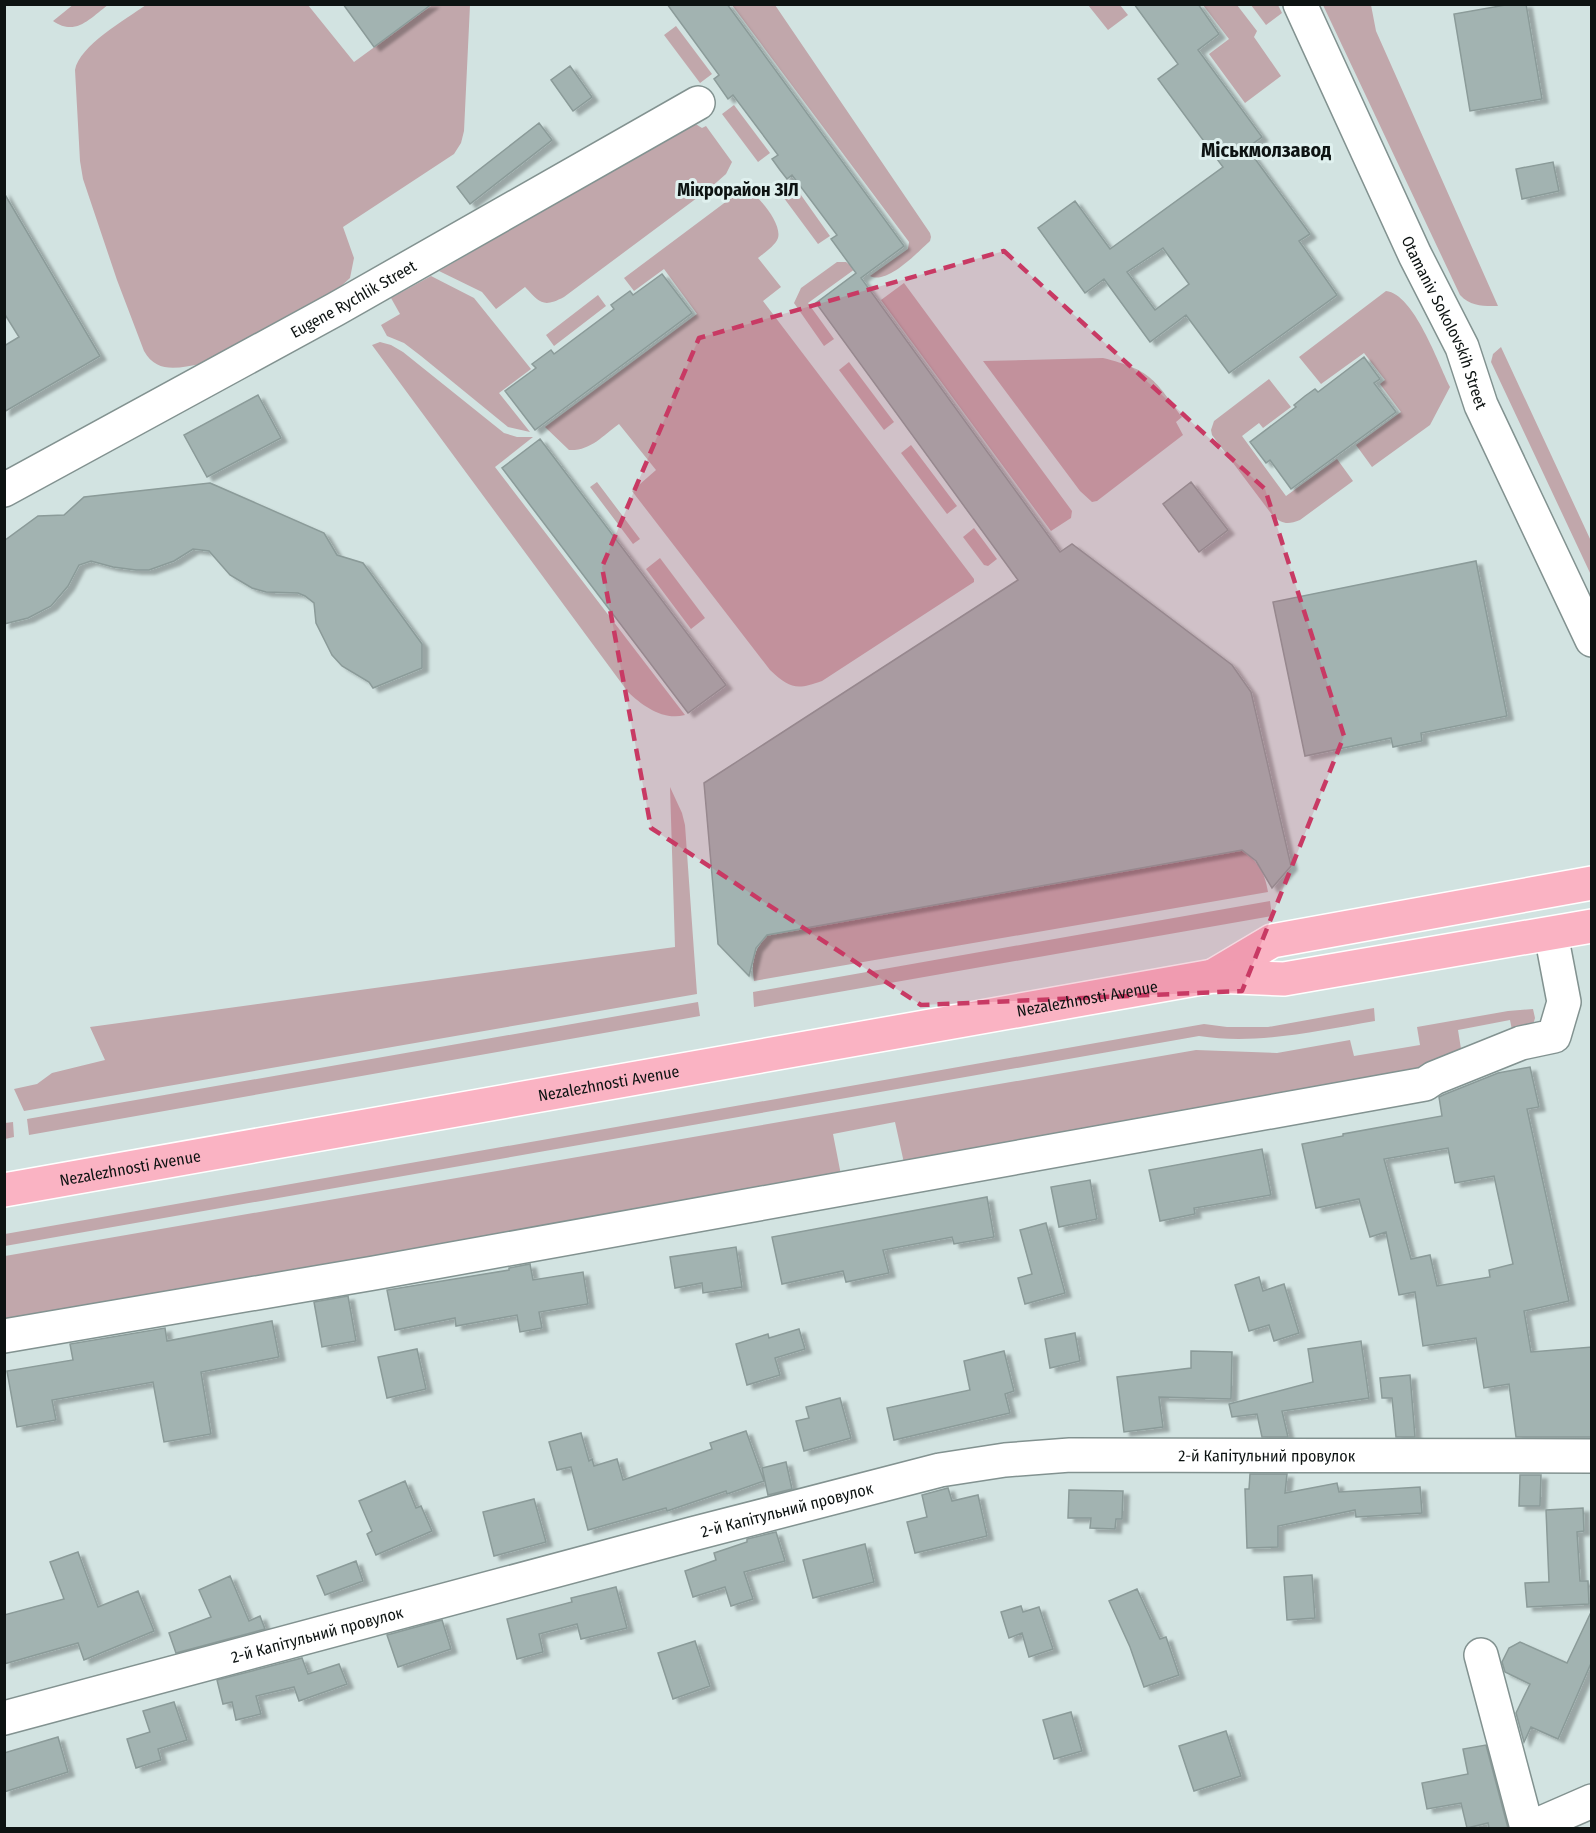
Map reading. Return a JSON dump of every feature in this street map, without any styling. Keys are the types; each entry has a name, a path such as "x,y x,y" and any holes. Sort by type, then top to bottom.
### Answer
{"main road":[{"name":"Nezalezhnosti Avenue","path":"1213,976 1272,941 1592,883"},
{"name":"Nezalezhnosti Avenue","path":"4,1190 1213,976 1284,980 1592,926"}],"street":[{"name":"Otamaniv Sokolovskih Street","path":"1300,4 1415,255 1462,347 1481,405 1592,640"},
{"name":"Eugene Rychlik Street","path":"4,490 336,309 698,103"},
{"path":"4,1336 374,1273 1425,1084 1434,1078 1521,1043 1554,1036 1564,1002 1551,934"},
{"name":"2-й Капітульний провулок","path":"4,1718 680,1537 940,1470 1005,1460 1070,1455 1592,1456"},
{"path":"1481,1655 1528,1828 1592,1801"}],"highlighted area":[{"path":"1004,251 1265,489 1344,736 1242,991 921,1005 651,828 602,567 699,338"}],"shaded area":[{"path":"74,4 108,5 89,20 76,26 69,27 53,21"},
{"path":"146,5 308,5 354,62 432,5 470,5 464,131 461,143 454,154 343,227 354,258 350,278 327,299 201,364 176,368 155,363 144,351 117,280 83,179 80,161 75,70 78,61 104,34"},
{"path":"732,5 775,5 930,233 930,241 893,272 877,278 870,276 908,249 909,242"},
{"path":"1088,5 1120,5 1128,15 1108,30"},
{"path":"1203,5 1237,5 1257,31 1254,37 1281,76 1245,103 1209,54 1229,39"},
{"path":"1251,5 1278,5 1282,13 1266,25"},
{"path":"1323,5 1371,5 1376,31 1498,306 1473,304 1460,295"},
{"path":"676,26 712,74 700,83 664,35"},
{"path":"734,105 770,153 758,162 722,114"},
{"path":"694,123 702,128 706,126 732,162 726,174 564,297 551,302 542,302 525,287 496,309 482,292 439,271"},
{"path":"791,181 830,236 818,244 778,190"},
{"path":"749,191 769,212 778,232 775,244 758,258 781,287 763,301 974,579 974,582 822,681 806,686 789,684 770,670 632,491 656,470 619,424 602,438 577,450 569,450 545,427 697,314 664,269 634,291 624,278 739,192"},
{"path":"837,262 846,262 855,269 808,303 834,339 824,346 794,303 801,288"},
{"path":"431,276 474,298 531,369 499,393 530,432 508,427 404,343 387,336 381,325 400,314 391,298"},
{"path":"904,283 1072,511 1071,518 1051,531 881,300"},
{"path":"1386,291 1396,295 1415,316 1450,387 1430,425 1372,467 1356,445 1401,412 1380,384 1385,380 1364,353 1321,384 1299,357"},
{"path":"598,295 606,306 554,346 546,335"},
{"path":"380,342 403,352 504,433 517,437 533,437 495,467 685,715 661,714 647,707 628,692 372,345"},
{"path":"1501,347 1591,541 1591,575 1491,362 1493,354"},
{"path":"1103,358 1132,367 1150,378 1165,393 1182,417 1176,422 1183,435 1097,501 1092,502 1080,491 983,361"},
{"path":"849,362 894,422 884,430 839,370"},
{"path":"1269,379 1291,407 1263,428 1259,423 1242,436 1286,496 1337,459 1353,481 1300,520 1292,523 1279,521 1273,516 1212,435 1211,430 1214,421"},
{"path":"911,445 957,506 947,514 901,453"},
{"path":"597,482 640,539 633,544 590,487"},
{"path":"974,528 997,559 988,566 984,565 963,537"},
{"path":"660,558 705,618 691,629 646,569"},
{"path":"670,787 685,825 697,994 24,1111 14,1089 37,1084 52,1073 105,1060 90,1027 675,947"},
{"path":"1242,850 1260,868 1268,892 754,981 755,956 767,935"},
{"path":"1270,901 1272,916 754,1007 753,992"},
{"path":"698,1002 700,1016 29,1135 27,1119"},
{"path":"1374,1008 1375,1021 1331,1029 1265,1038 1199,1036 5,1246 5,1234 1204,1024 1227,1027 1268,1027"},
{"path":"1533,1009 1535,1018 1533,1025 1513,1035 1510,1020 1458,1030 1462,1055 1459,1063 904,1163 895,1122 833,1134 841,1175 5,1326 5,1256 1196,1050 1277,1053 1350,1040 1354,1056 1420,1045 1417,1027 1508,1011"},
{"path":"13,1122 14,1137 5,1139 5,1123"}],"building":[{"path":"343,4 432,4 374,47"},
{"path":"667,4 727,4 904,246 861,278 1060,552 1072,544 1232,665 1251,692 1291,866 1272,888 1256,861 1242,850 767,935 756,948 749,976 718,944 704,783 1018,580 816,303 856,273 831,239 837,235 792,175 787,179 780,170 772,159 778,155 733,95 728,99 714,79 719,75"},
{"path":"1134,4 1198,4 1219,34 1198,50 1262,137 1247,148 1310,234 1299,241 1337,295 1229,373 1186,315 1150,342 1104,279 1085,293 1038,228 1075,201 1110,249 1223,167 1158,79 1178,64","holes":["1163,248 1189,284 1155,310 1127,272"]},
{"path":"1511,4 1526,4 1542,99 1470,111 1454,14"},
{"path":"570,66 592,97 573,111 551,80"},
{"path":"539,123 552,140 470,204 457,187"},
{"path":"1553,162 1559,191 1522,199 1516,169"},
{"path":"4,193 100,356 4,412 4,346 19,337 4,313"},
{"path":"662,274 692,313 535,430 505,391 536,368 532,364 551,350 554,354 614,309 611,305 630,291 633,295"},
{"path":"1364,357 1380,379 1374,383 1396,412 1291,489 1270,460 1266,463 1250,442 1296,407 1294,405 1305,396 1315,389 1318,392"},
{"path":"258,395 281,438 207,477 184,435"},
{"path":"540,439 726,685 688,713 502,468"},
{"path":"1191,482 1228,530 1199,552 1163,504"},
{"path":"210,483 324,533 337,555 363,563 422,644 422,668 373,688 369,682 342,666 332,655 316,623 314,603 305,596 298,593 266,592 252,588 230,575 209,551 193,549 174,561 149,570 113,567 91,561 79,565 68,586 51,606 28,618 4,624 4,541 38,516 64,515 84,497"},
{"path":"1476,561 1507,716 1421,733 1422,741 1393,747 1391,738 1305,756 1273,602"},
{"path":"1530,1067 1539,1107 1527,1109 1569,1301 1524,1311 1531,1352 1592,1347 1592,1437 1516,1437 1509,1384 1484,1388 1476,1338 1423,1346 1415,1292 1399,1295 1386,1232 1370,1237 1359,1199 1316,1208 1302,1144 1442,1116 1439,1097 1498,1073","holes":["1448,1148 1455,1183 1494,1176 1513,1264 1489,1270 1490,1277 1437,1286 1430,1255 1411,1259 1384,1159"]},
{"path":"1262,1149 1271,1195 1194,1208 1195,1214 1160,1221 1149,1170"},
{"path":"1090,1180 1097,1219 1059,1227 1051,1187"},
{"path":"987,1197 994,1237 954,1244 952,1237 883,1250 889,1273 846,1282 843,1271 782,1284 772,1237"},
{"path":"1046,1223 1065,1293 1025,1304 1018,1278 1032,1274 1020,1230"},
{"path":"736,1247 742,1287 703,1293 702,1283 675,1288 670,1257"},
{"path":"530,1264 533,1280 583,1272 588,1304 539,1312 542,1328 520,1332 517,1315 456,1326 455,1318 395,1330 387,1290 509,1270 509,1268"},
{"path":"1259,1277 1263,1291 1284,1284 1299,1333 1274,1341 1269,1325 1249,1331 1235,1285"},
{"path":"348,1296 356,1341 322,1347 314,1302"},
{"path":"272,1321 279,1357 201,1372 211,1434 164,1442 153,1382 52,1400 56,1420 17,1427 7,1371 73,1360 70,1344 165,1328 167,1341"},
{"path":"799,1329 805,1349 775,1358 780,1375 747,1385 736,1344 768,1334 769,1338"},
{"path":"1075,1333 1080,1361 1050,1368 1045,1339"},
{"path":"1361,1341 1369,1398 1282,1411 1288,1437 1262,1437 1257,1414 1232,1417 1229,1404 1313,1382 1308,1349"},
{"path":"417,1349 426,1389 387,1398 378,1357"},
{"path":"1004,1351 1014,1391 1005,1394 1010,1413 894,1440 887,1408 970,1390 964,1361"},
{"path":"1191,1351 1232,1352 1231,1399 1159,1397 1163,1427 1124,1432 1117,1377 1191,1368"},
{"path":"1410,1375 1415,1437 1396,1437 1392,1398 1382,1398 1380,1378"},
{"path":"840,1398 851,1438 804,1451 796,1421 809,1418 806,1407"},
{"path":"746,1431 764,1481 667,1511 666,1508 588,1530 571,1467 557,1470 549,1442 581,1433 589,1461 592,1459 594,1466 617,1459 623,1480 712,1449 710,1443"},
{"path":"786,1462 792,1489 768,1495 762,1468"},
{"path":"1250,1474 1287,1474 1285,1493 1337,1483 1339,1492 1420,1487 1422,1513 1356,1517 1355,1510 1278,1526 1278,1547 1247,1548 1245,1489 1249,1489"},
{"path":"1520,1475 1541,1475 1540,1506 1519,1506"},
{"path":"405,1481 416,1508 421,1506 432,1531 376,1555 367,1534 372,1531 359,1501"},
{"path":"948,1488 952,1501 978,1495 987,1536 915,1553 907,1522 927,1517 922,1495"},
{"path":"1069,1490 1123,1491 1122,1519 1116,1519 1115,1529 1090,1528 1091,1518 1068,1518"},
{"path":"534,1499 546,1542 494,1556 483,1512"},
{"path":"1583,1508 1584,1531 1577,1532 1580,1581 1588,1581 1589,1604 1527,1607 1525,1583 1549,1582 1546,1510"},
{"path":"776,1532 785,1561 744,1572 753,1599 731,1606 725,1587 693,1597 685,1571 716,1560 714,1553 747,1542 747,1539"},
{"path":"865,1544 874,1582 813,1598 803,1560"},
{"path":"78,1552 98,1607 138,1591 154,1631 84,1660 78,1643 4,1664 4,1615 64,1599 50,1562"},
{"path":"356,1561 363,1581 325,1595 317,1576"},
{"path":"1312,1575 1315,1618 1287,1620 1284,1577"},
{"path":"230,1576 249,1621 260,1616 265,1629 176,1653 169,1633 211,1617 199,1590"},
{"path":"616,1587 627,1628 581,1639 577,1624 539,1634 543,1652 517,1659 507,1619 572,1602 571,1598"},
{"path":"1137,1589 1160,1639 1166,1637 1179,1675 1144,1687 1130,1647 1109,1601"},
{"path":"1021,1606 1023,1612 1039,1607 1053,1649 1029,1657 1022,1633 1009,1638 1001,1612"},
{"path":"1592,1610 1592,1661 1558,1739 1531,1727 1524,1742 1516,1713 1530,1684 1505,1672 1502,1662 1509,1648 1520,1642 1567,1663"},
{"path":"442,1620 451,1649 398,1667 387,1635"},
{"path":"695,1641 710,1686 673,1699 658,1653"},
{"path":"302,1658 308,1674 339,1664 347,1684 299,1701 294,1687 256,1696 261,1714 236,1720 232,1702 223,1704 217,1680"},
{"path":"174,1702 187,1740 158,1749 161,1760 136,1768 127,1739 150,1732 143,1711"},
{"path":"1071,1712 1082,1751 1054,1759 1043,1720"},
{"path":"1226,1731 1241,1776 1194,1791 1179,1746"},
{"path":"58,1737 68,1772 4,1792 4,1753"},
{"path":"1486,1745 1508,1828 1489,1828 1488,1823 1467,1828 1461,1803 1427,1809 1422,1783 1468,1774 1463,1749"}],"district":[{"name":"Міськмолзавод","path":"1266,150"},
{"name":"Мікрорайон ЗІЛ","path":"738,190"}]}
